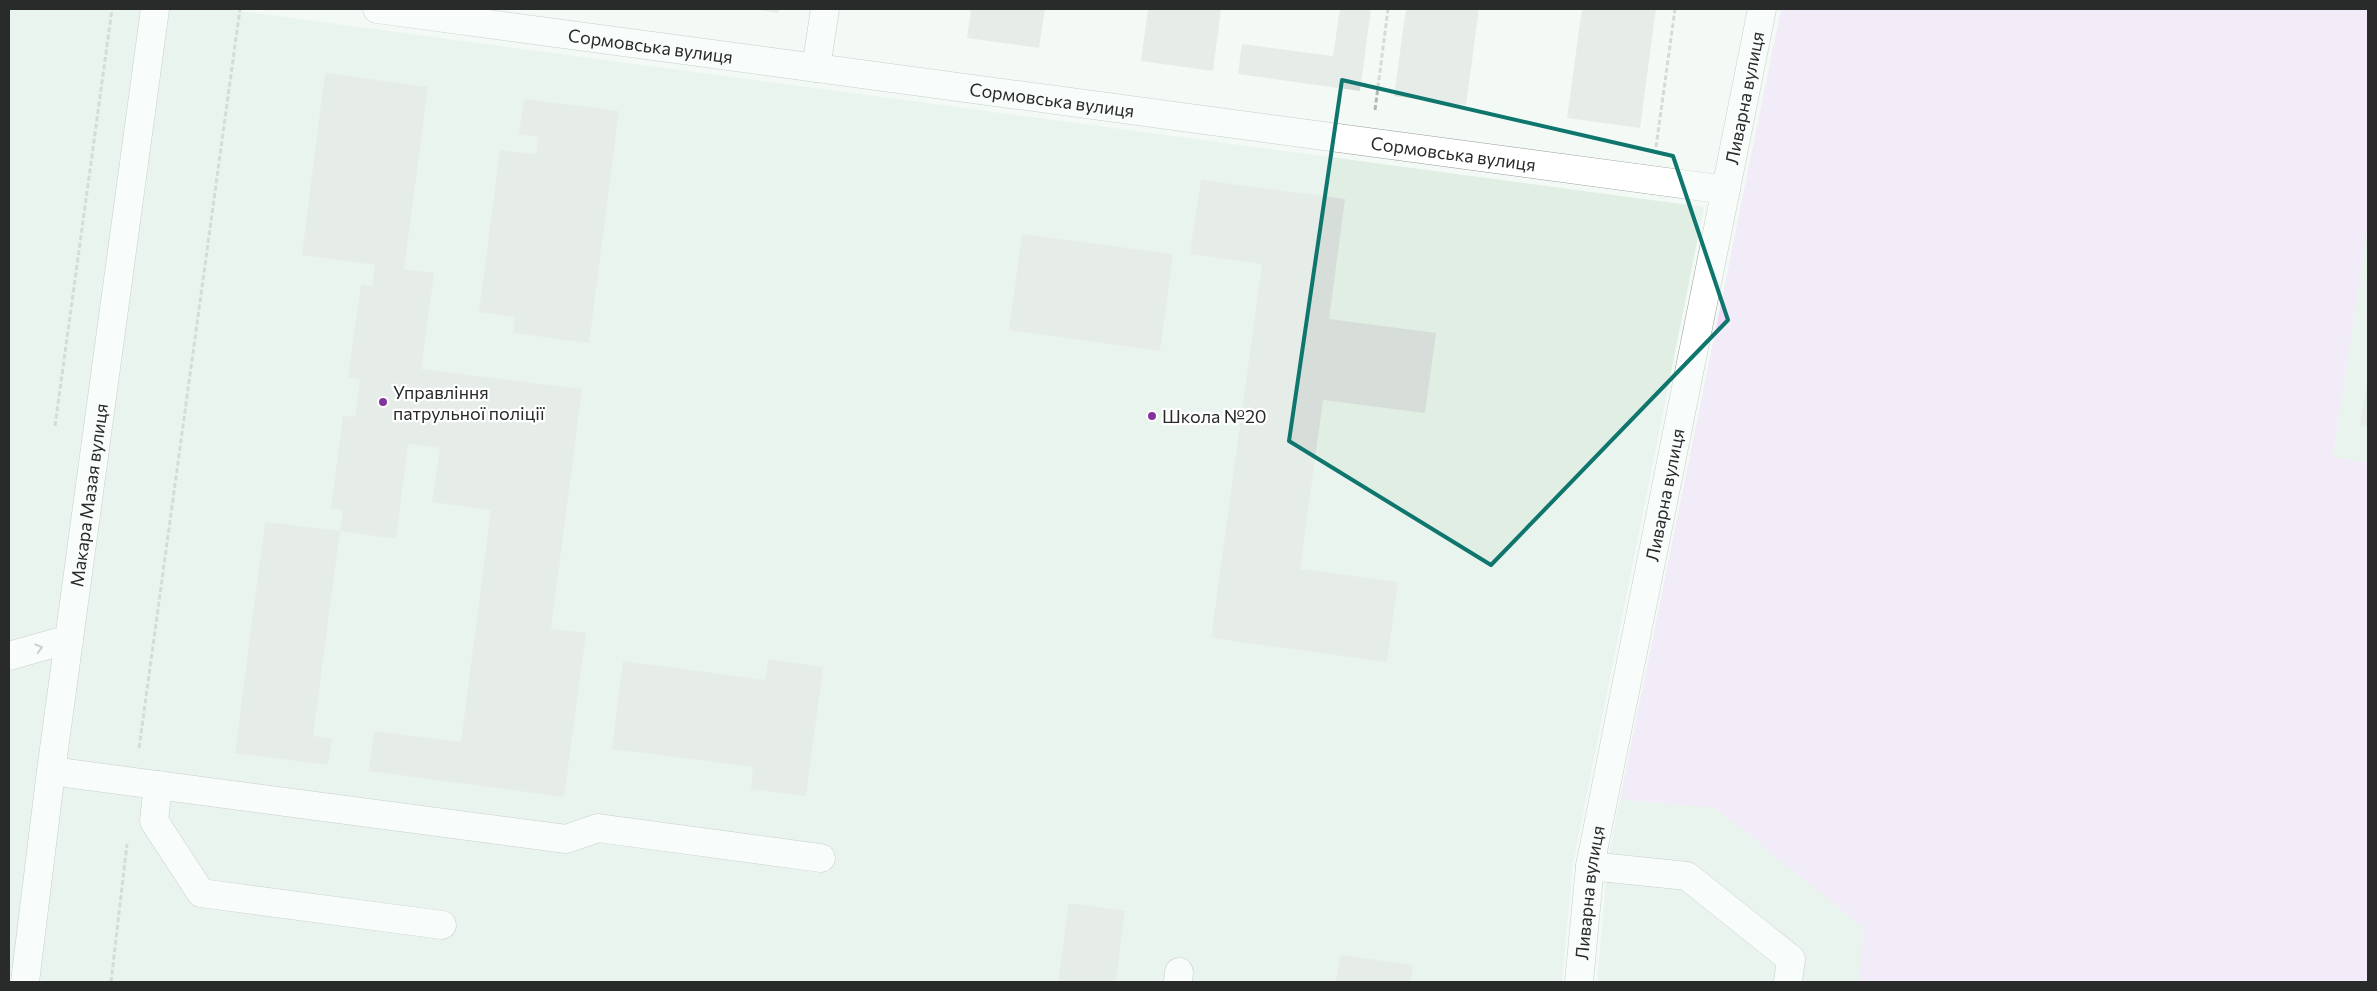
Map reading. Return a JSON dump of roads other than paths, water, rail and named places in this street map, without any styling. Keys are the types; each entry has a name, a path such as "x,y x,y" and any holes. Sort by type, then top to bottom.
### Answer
{"street":[{"name":"Макара Мазая вулиця","path":"25,982 51,771 155,9"},
{"name":"Сормовська вулиця","path":"377,9 546,20 816,68 1726,190"},
{"path":"816,68 824,9"},
{"name":"Ливарна вулиця","path":"1579,982 1590,866 1762,9"},
{"path":"9,656 69,639"},
{"path":"51,771 566,839 598,828 820,858"},
{"path":"147,783 154,822 201,893 442,925"},
{"path":"1590,866 1687,876 1790,959 1788,982"}],"place":[{"name":"Управління патрульної поліції","path":"383,402"},
{"name":"Школа №20","path":"1152,416"}]}
